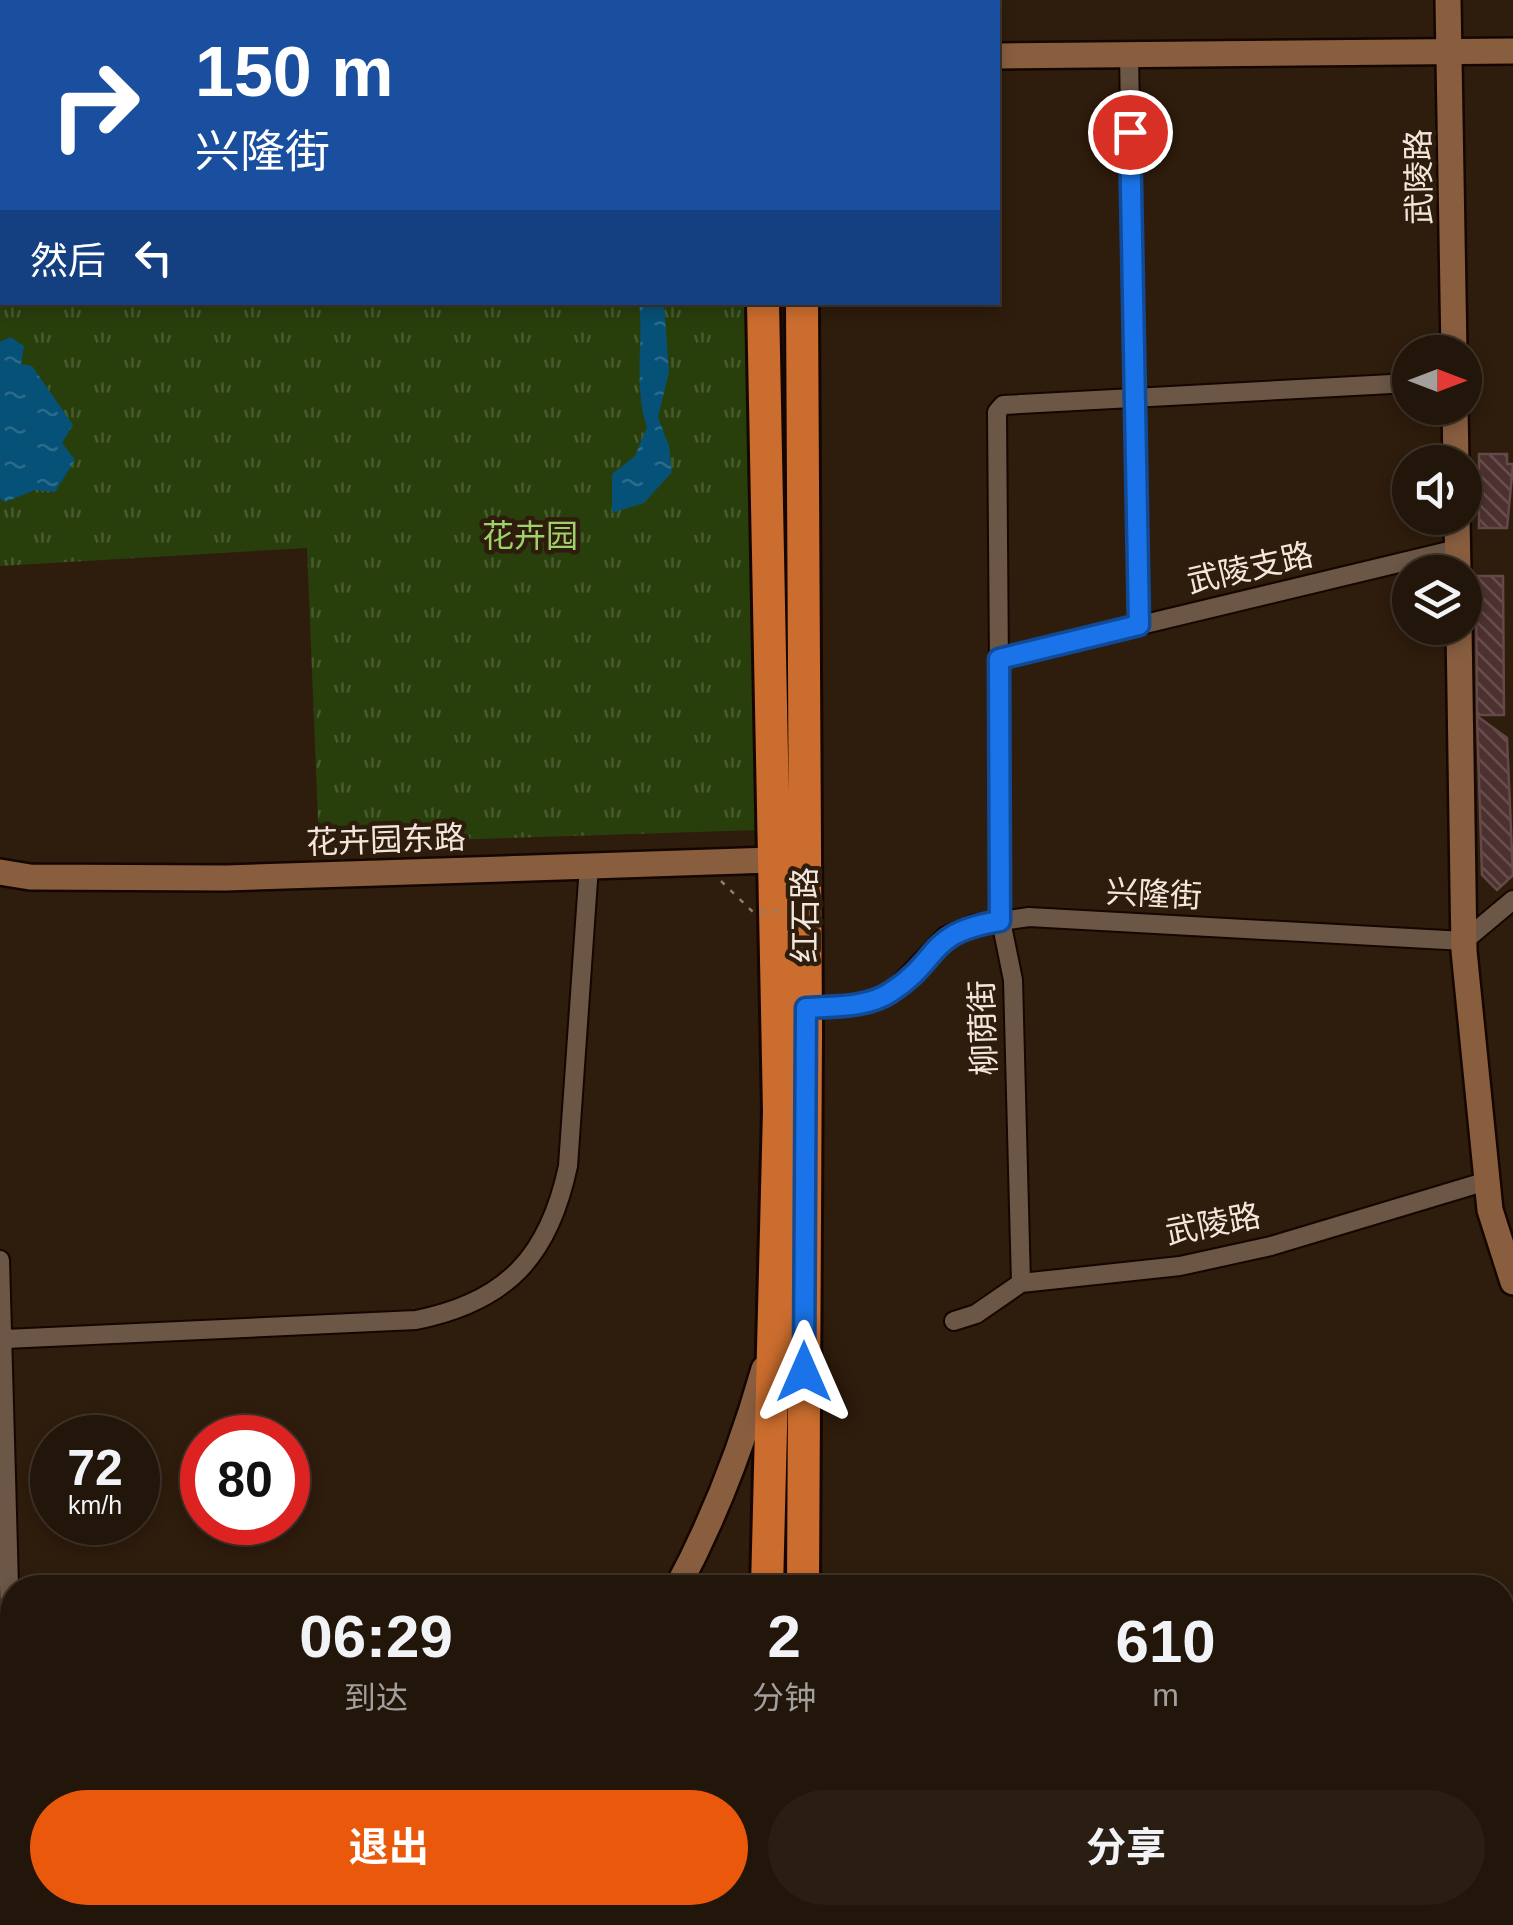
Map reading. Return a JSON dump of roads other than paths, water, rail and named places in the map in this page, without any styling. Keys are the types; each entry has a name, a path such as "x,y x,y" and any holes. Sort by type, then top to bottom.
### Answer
{"highway":[{"name":"红石路","path":"764,305 779,1111 766,1575"},
{"name":"红石路","path":"802,305 806,1008 802,1575"}],"street":[{"name":"武陵路","path":"1448,0 1454,335"},
{"path":"1000,56 1513,51"},
{"path":"1129,55 1139,625"},
{"path":"1136,401 1392,384"},
{"name":"柳荫街","path":"1020,1283 1013,980 1000,921 997,412 1002,405 1136,401"},
{"name":"武陵支路","path":"999,659 1139,625 1392,574"},
{"path":"1458,645 1464,941 1490,1210 1513,1282"},
{"name":"花卉园东路","path":"0,872 30,877 226,878 775,860"},
{"path":"5,1339 416,1320 456,1312 493,1294 542,1246 558,1212 568,1166 589,866"},
{"path":"1464,941 1513,900"},
{"name":"兴隆街","path":"806,1008 871,1002 894,991 946,936 1029,916 1464,941"},
{"name":"武陵路","path":"954,1321 976,1314 1020,1283 1180,1266 1252,1250 1487,1181"},
{"path":"0,1260 10,1575"},
{"name":"红石路","path":"684,1575 714,1520 745,1437 772,1340"}],"water":[{"path":"639,305 664,305 669,372 658,417 669,446 672,472 644,503 612,513 612,474 635,456 647,427 640,381"},
{"path":"10,337 24,346 21,364 32,366 73,425 62,443 75,460 55,492 35,490 5,502 0,498 0,342"}],"park label":[{"name":"花卉园","path":"530,536"}]}
